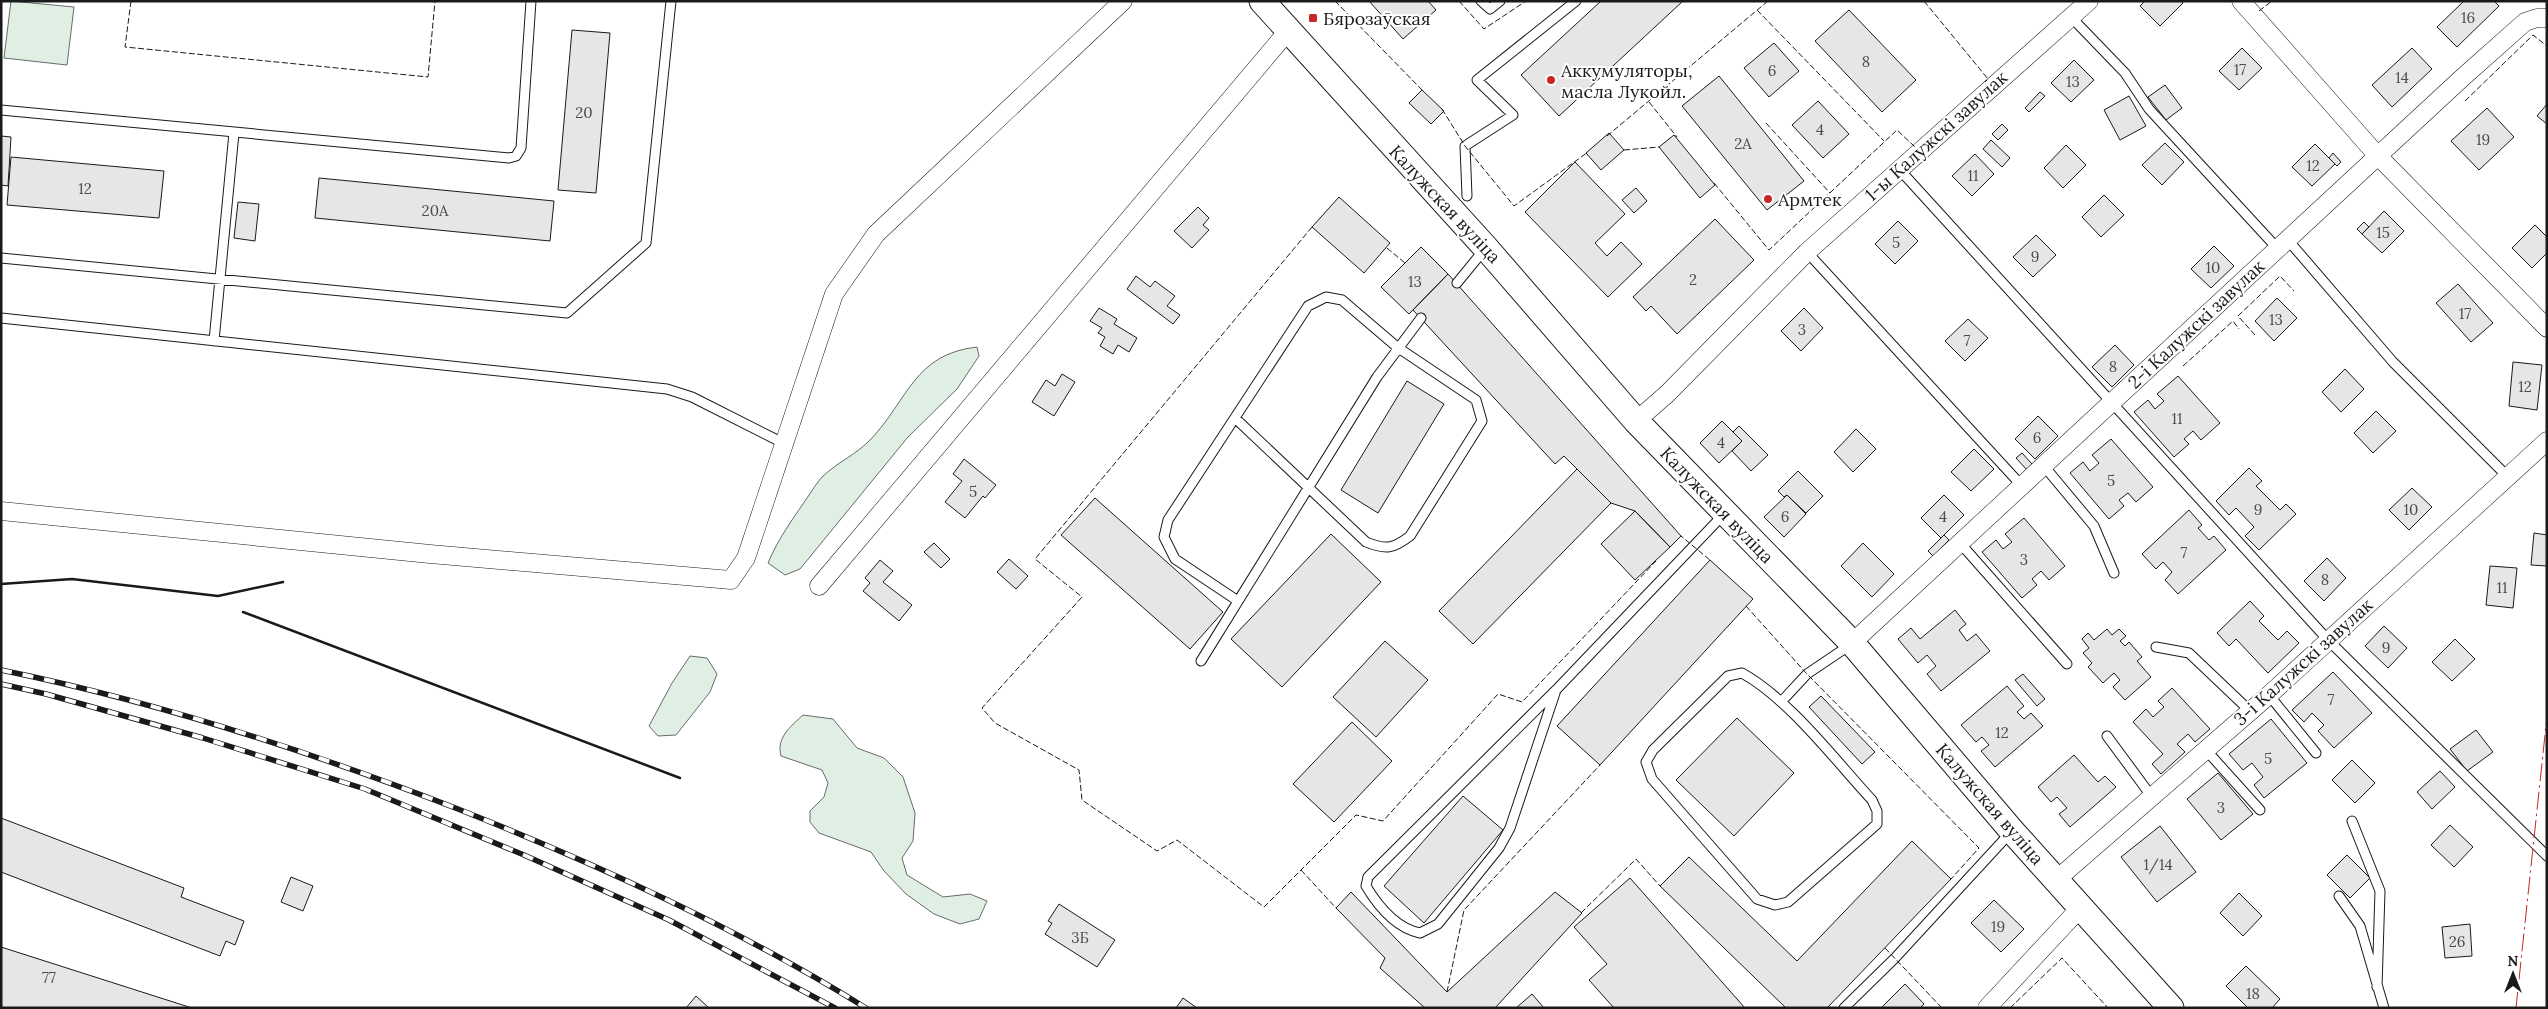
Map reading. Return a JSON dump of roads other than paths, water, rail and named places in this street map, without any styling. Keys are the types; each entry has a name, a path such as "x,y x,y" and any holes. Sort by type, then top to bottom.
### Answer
{"street":[{"path":"1,510 430,554 731,580 746,558 834,294 876,234 1123,1"},
{"name":"Калужская вуліца","path":"1262,1 1486,248 1636,422 1852,643 2012,831 2168,1007"},
{"name":"1-ы Калужскі завулак","path":"1636,422 1667,394 1807,252 2089,1"},
{"path":"2241,1 2377,155 2547,328"},
{"name":"2-і Калужскі завулак","path":"1852,643 2377,155 2524,22 2537,18 2547,18"},
{"path":"819,586 1288,31"},
{"name":"3-і Калужскі завулак","path":"2056,880 2269,695 2547,441"},
{"path":"1987,1008 2081,908"}],"lane":[{"path":"1,110 509,158 516,156 521,148 531,1"},
{"path":"1,258 567,312 646,243 671,1"},
{"path":"1481,1 1490,8 1500,1"},
{"path":"1466,196 1465,146 1513,115 1477,80 1576,1"},
{"path":"2071,17 2125,73 2149,109 2282,243 2393,362 2507,476"},
{"path":"214,341 234,133"},
{"path":"1898,169 2328,640 2547,856"},
{"path":"1457,283 1486,248"},
{"path":"1807,252 2022,486"},
{"path":"1235,418 1366,542 1382,548 1399,544 1410,536 1482,422 1476,400 1398,347 1342,300 1326,297 1308,306 1168,520 1164,537 1176,559 1238,601"},
{"path":"1,318 667,390 692,397 784,442"},
{"path":"1201,661 1398,347 1420,318"},
{"path":"2044,466 2094,526 2114,573"},
{"path":"1556,690 1510,828 1499,848 1438,924 1420,933 1405,930 1373,898 1366,886 1368,877 1556,690 1724,514"},
{"path":"1960,543 2067,664"},
{"path":"1782,702 1808,674 1852,643"},
{"path":"2156,646 2189,653 2250,711"},
{"path":"1742,673 1756,681 1782,702 1872,800 1877,811 1877,824 1788,902 1775,905 1757,899 1652,779 1646,762 1653,750 1728,676 1742,673"},
{"path":"2269,695 2316,753"},
{"path":"2107,736 2152,797"},
{"path":"2206,750 2260,810"},
{"path":"2352,821 2380,891 2377,987"},
{"path":"1844,1008 1895,958 2012,831"},
{"path":"2339,896 2360,926 2384,1008"}],"railway":[{"path":"1,670 118,697 232,730 346,767 458,809 563,852 666,899 768,951 866,1008"},
{"path":"1,684 46,694 203,738 365,789 524,855 669,920 835,1008"}],"place":[{"name":"Бярозаўская","path":"1313,18"},
{"name":"Аккумуляторы, масла Лукойл.","path":"1551,80"},
{"name":"Армтек","path":"1768,199"}]}
